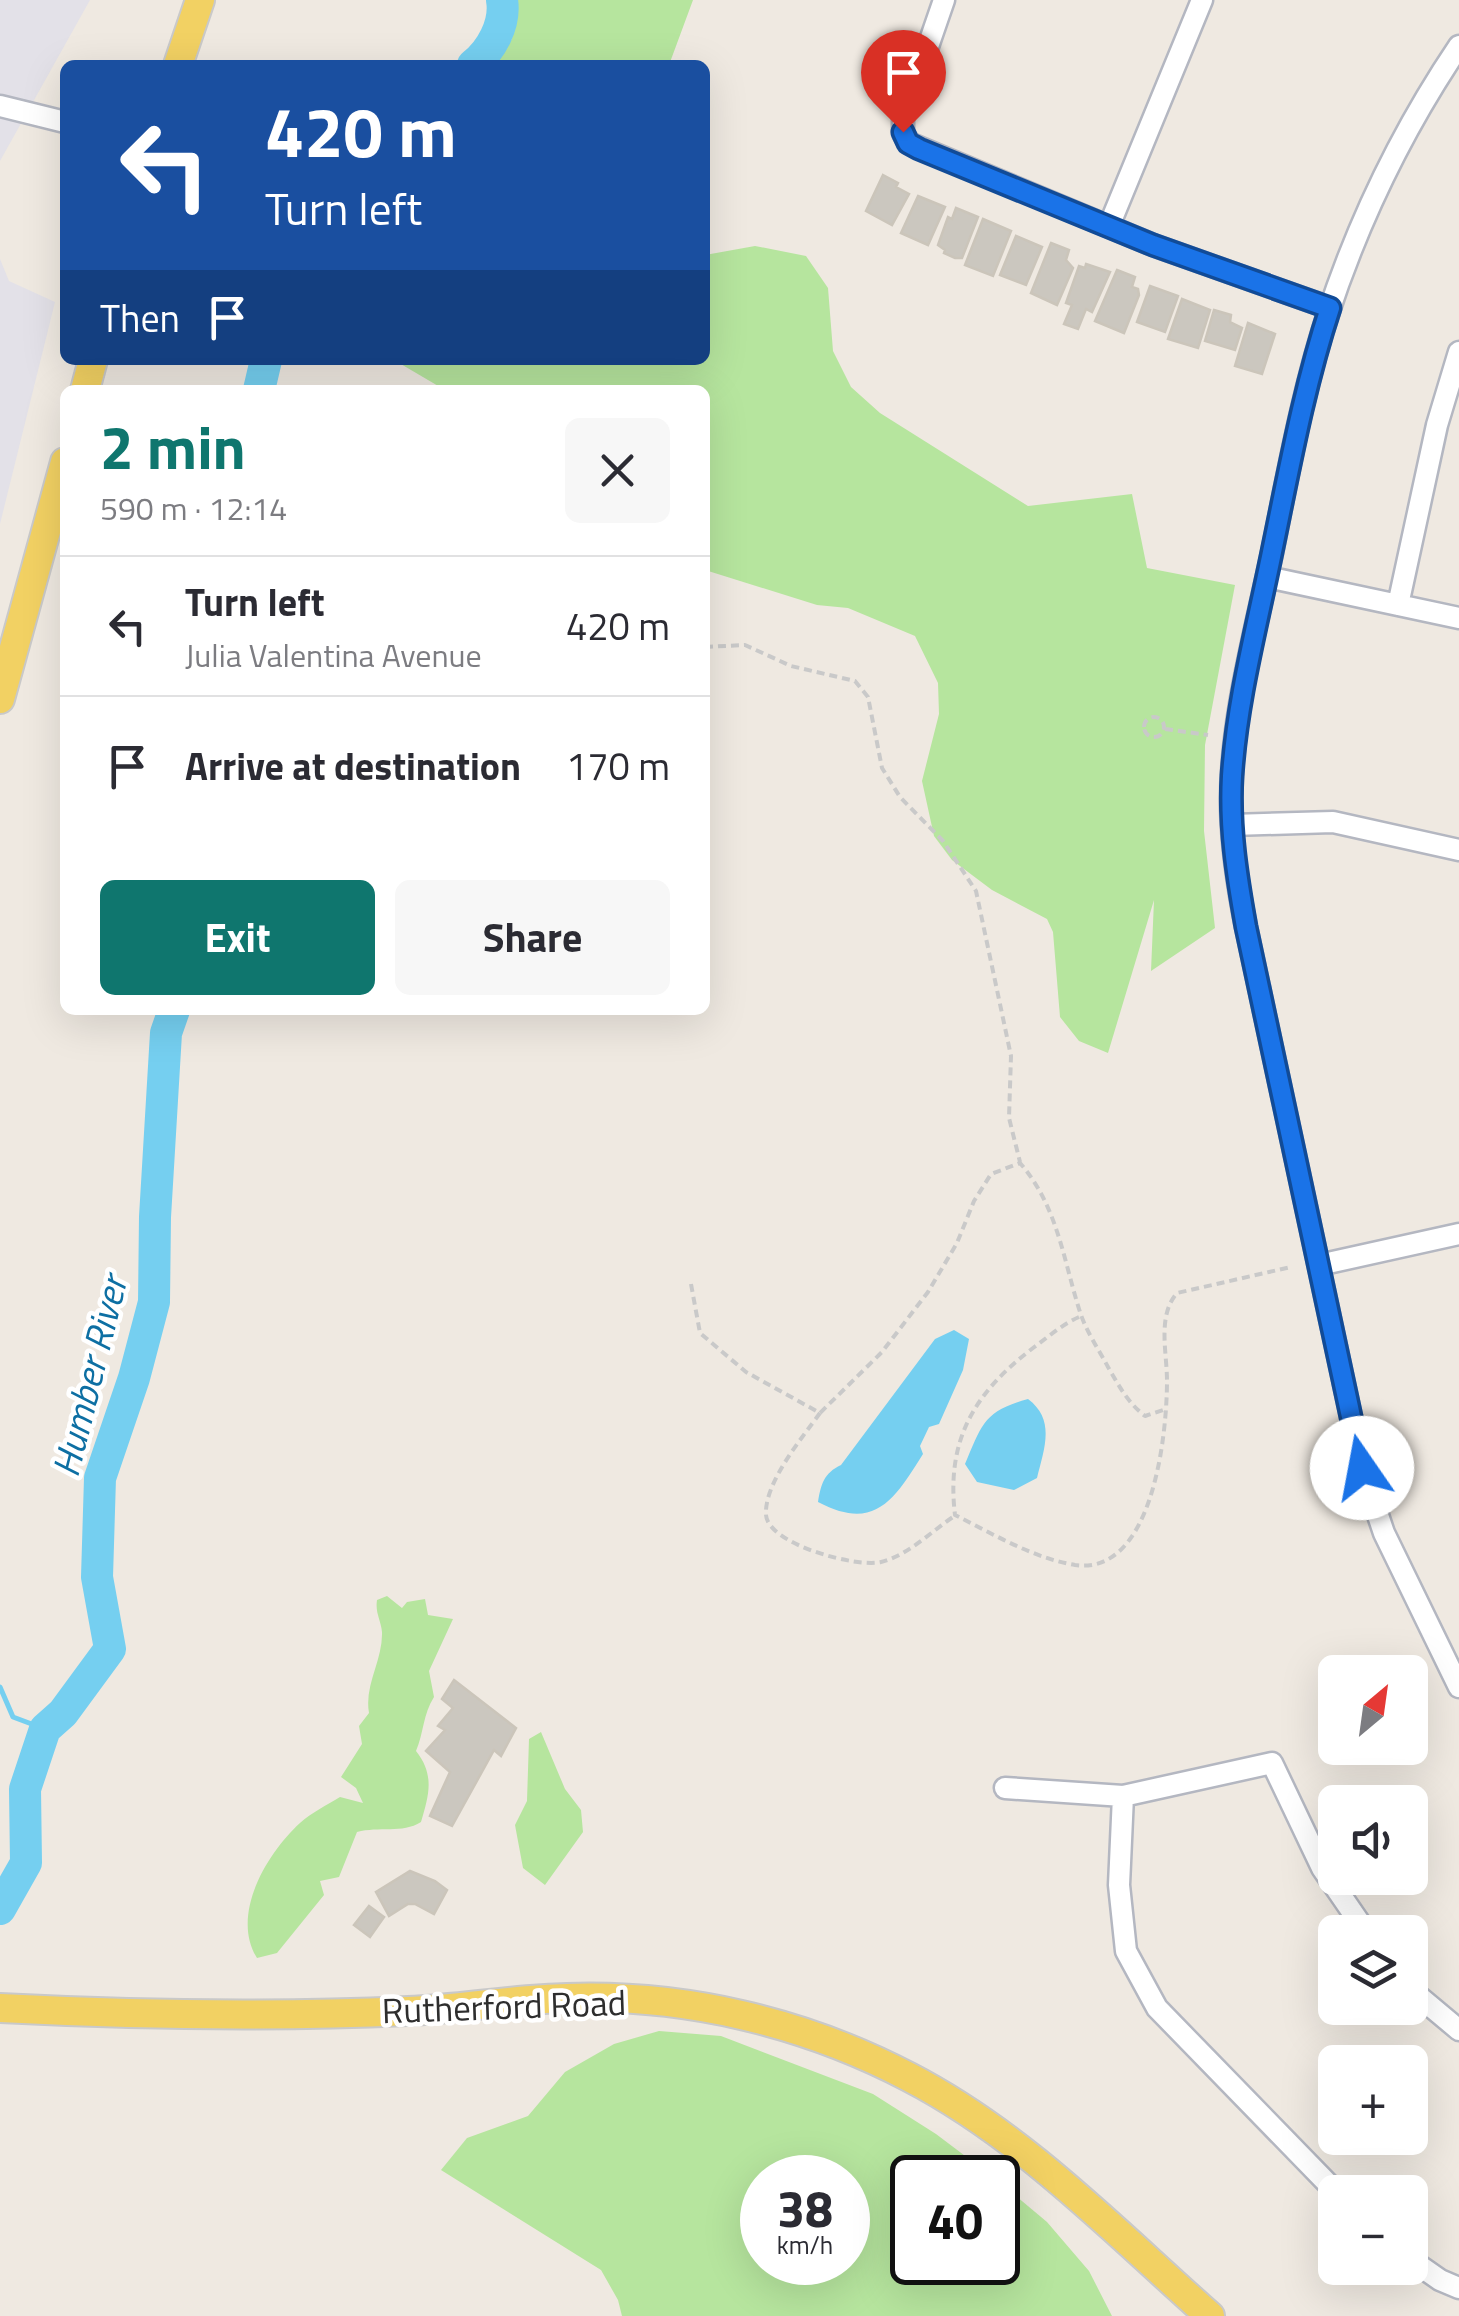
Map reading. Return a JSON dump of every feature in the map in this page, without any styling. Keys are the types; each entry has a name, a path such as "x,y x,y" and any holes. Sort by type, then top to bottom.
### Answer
{"main road":[{"path":"180,60 200,0"},
{"path":"0,699 60,480"},
{"name":"Rutherford Road","path":"0,2008 166,2016 408,2011 596,1997 686,2004 778,2024 879,2062 941,2094 980,2120 1053,2177 1210,2316"}],"street":[{"path":"944,0 903,119 908,143 1109,226 1330,308"},
{"path":"1109,226 1202,0"},
{"path":"1459,46 1384,175 1330,308 1300,415 1235,738 1232,825 1246,927 1358,1448 1374,1507 1459,1687"},
{"path":"0,106 60,121"},
{"path":"1398,604 1437,424 1459,352"},
{"path":"1267,578 1459,618"},
{"path":"1232,825 1333,822 1459,850"},
{"path":"1319,1265 1459,1234"},
{"path":"1005,1788 1123,1796 1272,1763 1322,1868 1354,1915"},
{"path":"1123,1796 1118,1885 1126,1951 1156,2008 1319,2175"},
{"path":"1428,2003 1459,2030"},
{"path":"1428,2272 1459,2288"}],"path":[{"path":"710,647 746,646 791,666 855,681 868,697 882,768 900,797 943,841 976,890 1011,1056 1009,1118 1020,1163 1037,1183 1052,1214 1081,1316 1132,1406 1145,1416 1166,1409"},
{"path":"1156,716 1162,720 1164,729 1159,736 1152,737 1144,725 1156,716"},
{"path":"1164,729 1219,732"},
{"path":"955,1516 880,1563 851,1561 791,1543 774,1532 766,1520 766,1502 788,1456 820,1413 882,1352 928,1292 991,1174 1020,1163"},
{"path":"955,1516 1050,1558 1078,1565 1098,1563 1127,1545 1143,1520 1166,1409 1168,1303 1177,1293 1290,1266"},
{"path":"691,1284 700,1332 746,1372 820,1413"},
{"path":"955,1516 950,1480 962,1429 1000,1373 1081,1316"}],"shaded area":[{"path":"0,0 90,0 0,161"},
{"path":"0,259 9,281 55,302 0,524"}],"green space":[{"path":"514,0 693,0 671,60 495,60 512,39"},
{"path":"755,246 806,256 828,288 833,351 851,387 880,413 1028,506 1132,494 1147,568 1235,585 1205,745 1204,831 1215,928 1151,971 1154,900 1108,1053 1079,1041 1060,1017 1053,932 1047,919 992,890 952,860 934,836 922,781 939,714 938,683 915,636 848,608 817,605 710,572 710,385 436,385 402,365 710,365 710,254"},
{"path":"387,1596 402,1608 407,1602 425,1599 428,1615 453,1619 429,1671 434,1697 416,1751 428,1777 421,1822 406,1828 357,1832 339,1877 320,1881 324,1895 277,1953 257,1958 250,1941 250,1904 276,1851 304,1819 340,1797 363,1803 356,1788 341,1777 362,1744 359,1726 369,1713 369,1692 382,1642 377,1600"},
{"path":"541,1732 565,1789 581,1810 583,1832 545,1885 523,1868 515,1825 527,1801 529,1739"},
{"path":"659,2031 721,2036 873,2094 964,2155 890,2155 890,2285 1020,2285 1020,2199 1047,2222 1089,2271 1112,2316 622,2316 618,2300 601,2270 441,2170 467,2138 528,2116 565,2072 614,2044"}],"water":[{"path":"954,1330 969,1339 963,1370 939,1424 929,1427 920,1446 923,1454 902,1485 869,1512 854,1514 818,1502 827,1475 841,1465 935,1339"},
{"path":"1028,1399 1037,1407 1045,1426 1045,1446 1037,1478 1014,1490 977,1482 965,1464 981,1429 993,1414"}],"building":[{"path":"883,175 909,194 892,225 866,211"},
{"path":"918,196 945,207 928,245 901,233"},
{"path":"956,208 978,217 962,258 944,253 938,245 948,217 952,219"},
{"path":"983,219 1011,231 993,276 965,265"},
{"path":"1016,236 1042,247 1026,285 1000,275"},
{"path":"1051,243 1069,250 1066,260 1073,268 1057,305 1031,293"},
{"path":"1086,264 1110,272 1092,312 1086,309 1078,329 1064,324 1072,305 1066,303 1079,266 1085,268"},
{"path":"1117,270 1135,277 1132,287 1138,289 1139,295 1124,333 1095,321"},
{"path":"1150,286 1178,296 1165,332 1137,322"},
{"path":"1182,299 1210,310 1198,348 1168,339"},
{"path":"1214,310 1231,315 1230,322 1242,328 1235,350 1205,341"},
{"path":"1248,323 1275,334 1262,374 1235,366"},
{"path":"454,1680 516,1728 501,1756 494,1750 452,1826 430,1816 450,1772 426,1751 445,1730 438,1726 453,1708 442,1699"},
{"path":"410,1871 447,1890 434,1914 408,1904 389,1916 376,1892"},
{"path":"369,1906 384,1917 370,1937 354,1925"}],"waterway":[{"name":"Humber River","path":"478,60 496,36 502,0"},
{"name":"Humber River","path":"260,385 265,365"},
{"name":"Humber River","path":"0,1909 26,1863 25,1789 45,1729 63,1713 110,1649 97,1577 100,1478 134,1378 154,1302 166,1033 172,1015"},
{"path":"0,1687 13,1717 45,1729"}],"route":[{"path":"903,132 908,143 919,149 1153,245 1330,308 1300,415 1246,676 1235,738 1231,808 1237,882 1362,1468"}]}
